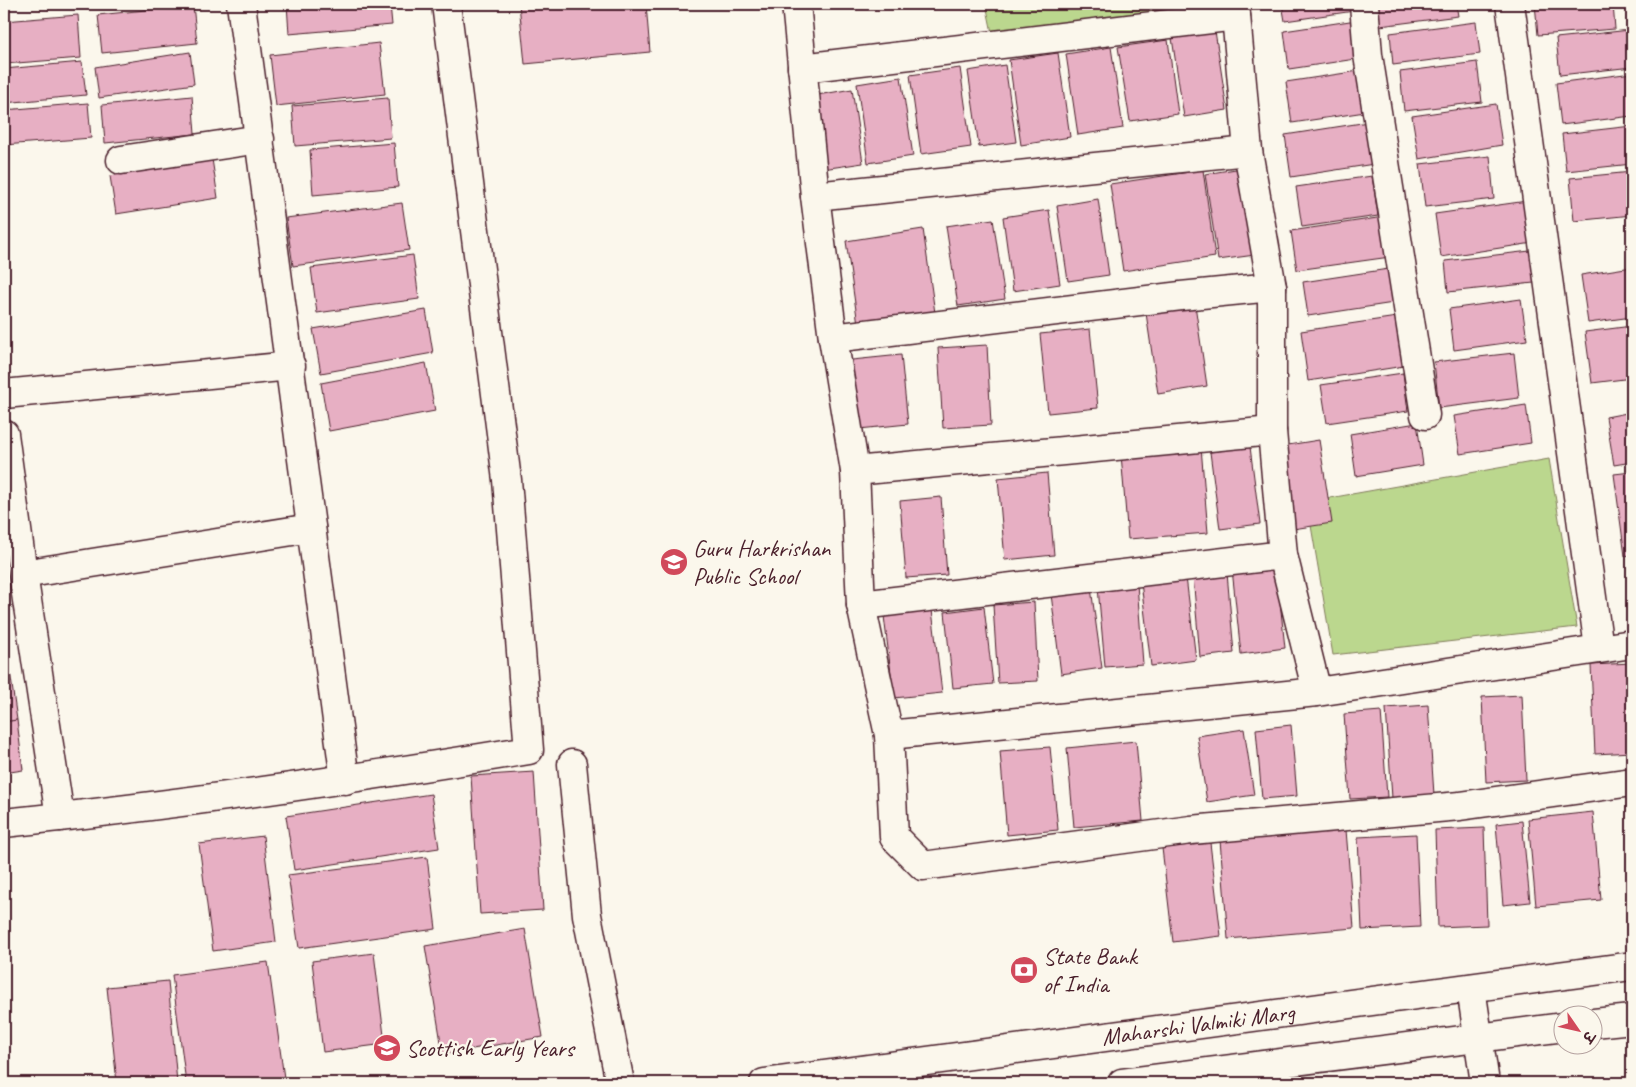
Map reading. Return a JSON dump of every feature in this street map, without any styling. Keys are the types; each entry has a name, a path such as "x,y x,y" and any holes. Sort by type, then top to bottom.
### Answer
{"street":[{"path":"241,4 345,780"},
{"path":"4,823 345,780 529,750 507,480 446,4"},
{"path":"796,4 815,196 833,338 855,472 861,605 890,735 894,837 922,866 1191,830 1460,806 1632,782"},
{"path":"1364,4 1368,55 1425,416"},
{"path":"1510,4 1599,648"},
{"path":"802,68 1235,10 1248,151 1272,287 1272,431 1283,555 1317,692"},
{"path":"121,160 260,139"},
{"path":"815,196 1248,151"},
{"path":"833,338 1181,296 1272,287"},
{"path":"4,394 291,366"},
{"path":"855,472 1272,431"},
{"path":"4,434 60,817"},
{"path":"23,574 311,528"},
{"path":"861,605 1283,555"},
{"path":"890,735 1317,692 1632,644"},
{"path":"572,764 587,915 620,1083"},
{"name":"Maharshi Valmiki Marg","path":"764,1083 1632,966"},
{"path":"1471,988 1485,1083"},
{"path":"1604,1022 1632,1018"},
{"name":"Maharshi Valmiki Marg","path":"1122,1083 1554,1028"}],"green space":[{"path":"986,4 1213,4 1214,12 995,47"},
{"path":"1549,459 1577,627 1333,655 1307,502"}],"building":[{"path":"287,4 390,4 392,25 289,34"},
{"path":"519,4 646,4 650,52 525,64"},
{"path":"1282,4 1353,4 1354,11 1285,21"},
{"path":"1377,4 1456,4 1458,16 1380,26"},
{"path":"1535,4 1613,4 1615,29 1538,35"},
{"path":"193,5 197,43 102,53 98,15"},
{"path":"78,15 81,58 4,64 4,21"},
{"path":"1363,19 1369,57 1289,69 1284,31"},
{"path":"1476,22 1480,54 1393,65 1390,33"},
{"path":"1630,30 1632,67 1560,75 1556,38"},
{"path":"1215,31 1227,110 1184,117 1172,38"},
{"path":"1168,40 1178,114 1130,121 1118,47"},
{"path":"379,43 385,94 276,106 270,55"},
{"path":"1111,47 1123,128 1078,135 1066,54"},
{"path":"190,52 194,84 99,98 95,67"},
{"path":"1058,53 1070,137 1021,145 1009,60"},
{"path":"82,62 86,95 4,103 4,69"},
{"path":"1477,62 1482,102 1404,111 1400,72"},
{"path":"1005,65 1016,142 979,147 968,71"},
{"path":"960,68 971,147 921,154 910,75"},
{"path":"1359,71 1365,112 1292,123 1286,82"},
{"path":"1632,73 1632,116 1561,125 1556,83"},
{"path":"901,77 913,156 868,163 857,84"},
{"path":"852,89 863,163 816,170 806,97"},
{"path":"192,96 195,134 105,143 102,105"},
{"path":"388,98 391,138 295,146 292,106"},
{"path":"88,103 91,138 4,145 4,110"},
{"path":"1496,104 1502,145 1419,159 1412,116"},
{"path":"1368,122 1374,164 1291,177 1285,135"},
{"path":"1632,126 1632,164 1566,171 1562,134"},
{"path":"394,143 398,187 313,195 310,150"},
{"path":"1490,156 1494,199 1425,207 1420,164"},
{"path":"212,159 218,198 116,214 110,176"},
{"path":"1242,168 1255,255 1218,260 1205,174"},
{"path":"1203,170 1215,257 1123,271 1110,184"},
{"path":"1632,172 1632,215 1574,221 1570,178"},
{"path":"1372,176 1378,216 1302,227 1296,187"},
{"path":"1098,199 1109,275 1068,281 1057,206"},
{"path":"1527,201 1533,243 1441,257 1435,214"},
{"path":"402,203 409,250 293,266 286,218"},
{"path":"1049,210 1060,284 1013,291 1003,217"},
{"path":"1384,217 1390,257 1297,270 1291,231"},
{"path":"993,219 1005,299 958,306 946,226"},
{"path":"923,229 935,313 858,324 846,241"},
{"path":"1530,251 1534,283 1448,292 1445,261"},
{"path":"413,255 419,299 317,313 311,268"},
{"path":"1632,267 1632,317 1588,323 1581,275"},
{"path":"1395,268 1400,302 1308,316 1303,282"},
{"path":"1521,299 1527,340 1454,350 1449,309"},
{"path":"1195,305 1207,386 1158,394 1146,313"},
{"path":"426,310 433,353 321,373 313,329"},
{"path":"1397,317 1404,366 1308,381 1301,331"},
{"path":"1632,326 1632,378 1592,383 1585,332"},
{"path":"1090,329 1098,408 1048,413 1040,334"},
{"path":"987,345 991,425 943,428 938,348"},
{"path":"1514,353 1519,398 1439,408 1434,362"},
{"path":"901,355 908,424 859,429 852,360"},
{"path":"426,363 435,411 329,431 321,383"},
{"path":"1403,373 1408,411 1327,423 1321,385"},
{"path":"1526,405 1531,443 1460,454 1454,416"},
{"path":"1632,412 1632,462 1614,465 1606,417"},
{"path":"1417,423 1423,465 1356,476 1350,434"},
{"path":"1319,440 1332,523 1293,529 1282,446"},
{"path":"1201,447 1208,533 1128,539 1121,454"},
{"path":"1250,447 1260,524 1220,529 1210,452"},
{"path":"1632,472 1632,555 1625,556 1614,474"},
{"path":"1047,473 1054,555 1005,560 998,478"},
{"path":"941,497 947,575 906,578 900,501"},
{"path":"1276,564 1285,648 1241,654 1232,569"},
{"path":"1227,573 1234,653 1200,657 1193,576"},
{"path":"1186,577 1196,660 1151,666 1141,582"},
{"path":"1137,584 1143,664 1105,667 1098,587"},
{"path":"1091,588 1102,668 1061,674 1051,594"},
{"path":"1034,602 1038,681 998,683 993,605"},
{"path":"984,607 993,684 953,688 945,612"},
{"path":"932,610 942,693 894,698 884,616"},
{"path":"4,625 10,671 4,672"},
{"path":"1632,663 1632,752 1595,754 1591,665"},
{"path":"10,671 17,720 4,722 4,672"},
{"path":"1522,695 1526,780 1486,782 1482,697"},
{"path":"1428,705 1434,795 1392,798 1386,708"},
{"path":"1381,711 1387,797 1350,799 1344,714"},
{"path":"17,720 23,770 4,773 4,722"},
{"path":"1291,725 1297,796 1262,799 1256,729"},
{"path":"1244,729 1254,795 1207,802 1197,736"},
{"path":"1136,741 1143,821 1074,827 1067,748"},
{"path":"1050,747 1058,830 1007,835 1000,751"},
{"path":"534,772 543,910 480,914 471,776"},
{"path":"431,794 439,848 294,870 286,816"},
{"path":"1593,812 1601,900 1536,906 1528,819"},
{"path":"1522,821 1530,902 1503,905 1496,824"},
{"path":"1484,828 1487,925 1438,927 1435,830"},
{"path":"1346,830 1354,928 1228,939 1220,840"},
{"path":"1416,834 1420,927 1362,930 1358,837"},
{"path":"263,836 276,942 213,951 199,844"},
{"path":"1210,843 1221,936 1173,942 1162,848"},
{"path":"427,857 436,929 299,948 288,875"},
{"path":"525,929 543,1037 443,1054 425,946"},
{"path":"374,953 385,1044 323,1052 312,961"},
{"path":"268,962 284,1078 246,1083 186,1083 172,975"},
{"path":"168,981 177,1083 117,1083 107,987"}],"place":[{"name":"Guru Harkrishan Public School","path":"674,562"},
{"name":"State Bank of India","path":"1024,970"},
{"name":"Scottish Early Years","path":"387,1048"}]}
